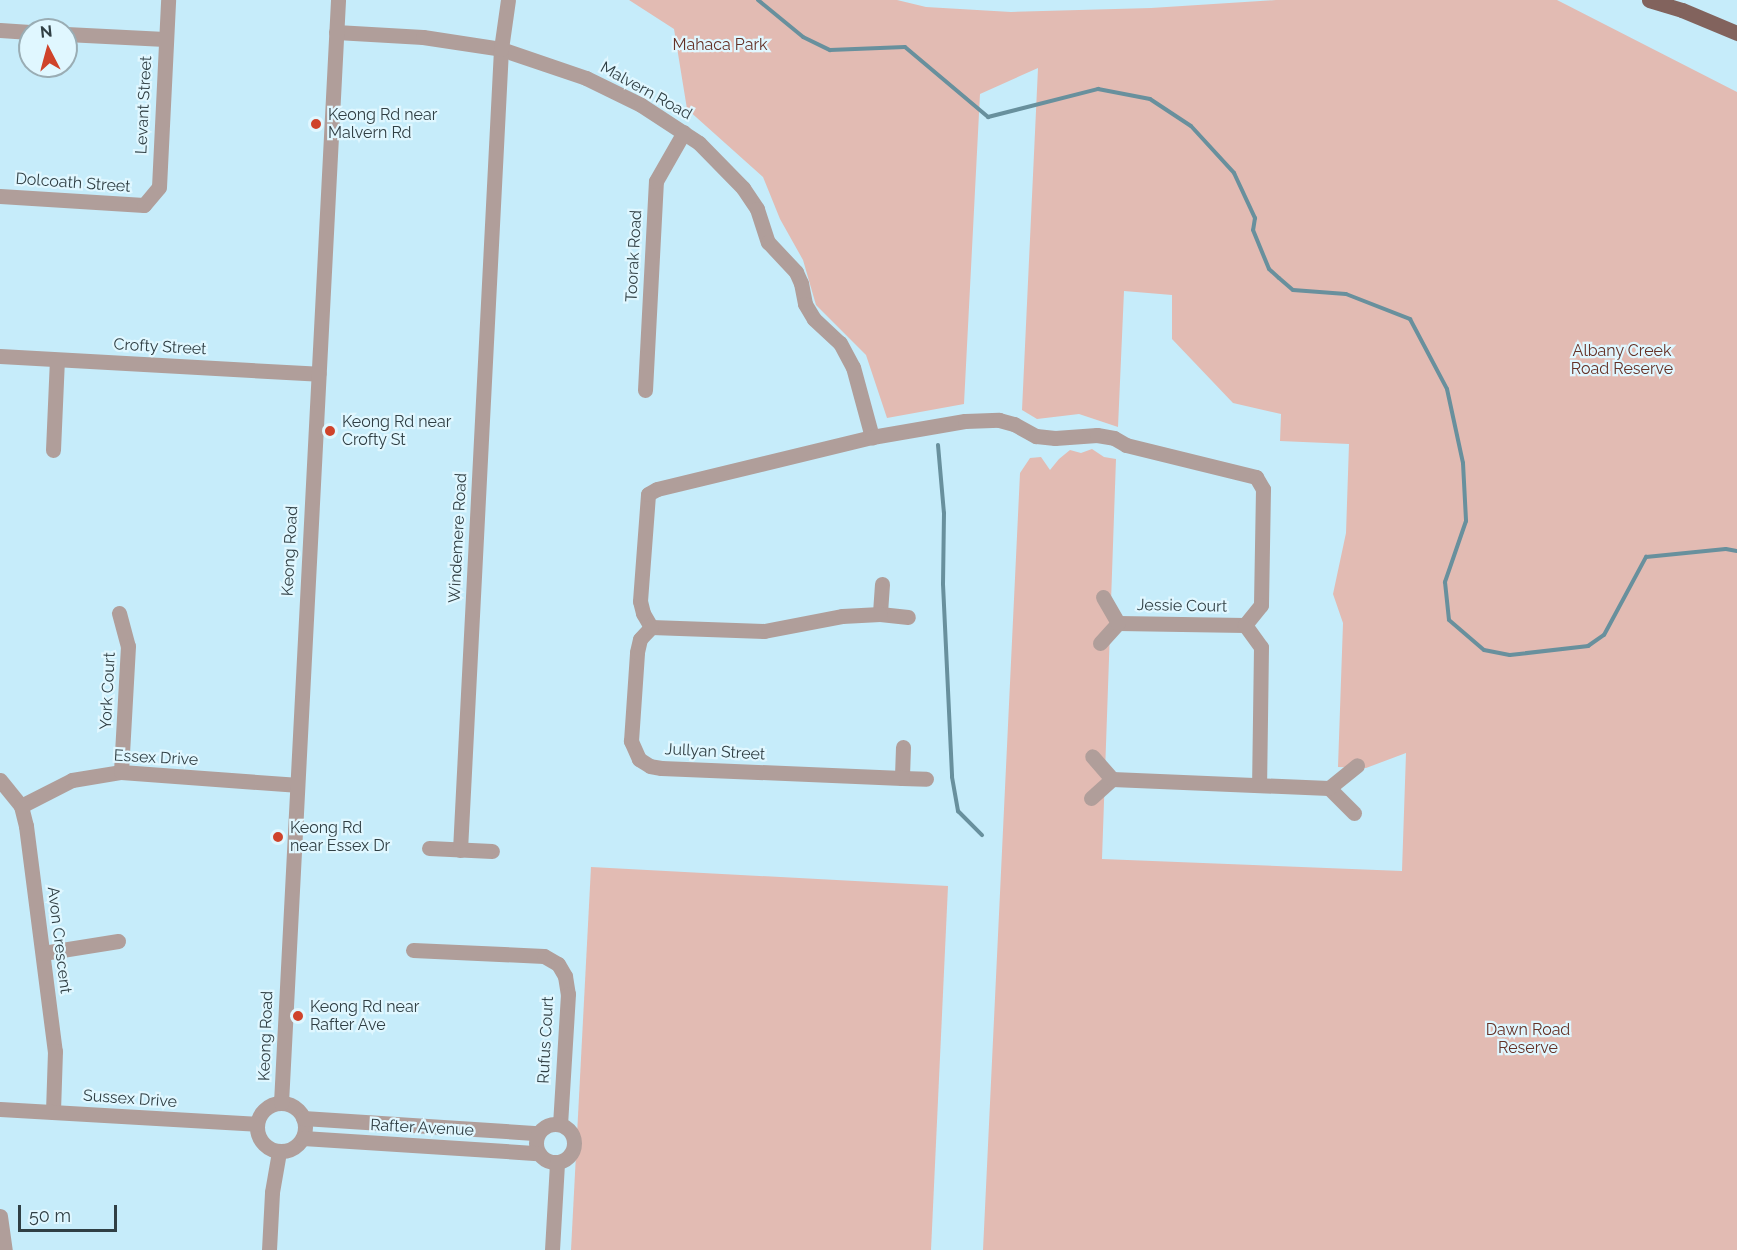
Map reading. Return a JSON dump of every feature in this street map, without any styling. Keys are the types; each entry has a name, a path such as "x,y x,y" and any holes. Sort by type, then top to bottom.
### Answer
{"main road":[{"path":"1649,0 1682,10 1737,33"}],"street":[{"name":"Levant Street","path":"144,205 159,187 168,0"},
{"name":"Keong Road","path":"281,1103 338,0"},
{"name":"Windemere Road","path":"460,850 501,49 508,0"},
{"path":"0,30 18,31"},
{"name":"Malvern Road","path":"336,32 423,37 501,49 586,78 641,105 699,142 743,188 757,209 768,242 796,272 805,304 814,319 840,344 853,367 872,437"},
{"path":"78,35 165,39"},
{"name":"Toorak Road","path":"645,390 656,181 662,166 684,132"},
{"name":"Dolcoath Street","path":"0,196 144,205"},
{"name":"Crofty Street","path":"0,356 318,374"},
{"path":"53,450 57,360"},
{"path":"908,617 880,614 842,616 764,631 651,627 643,613 640,601 648,494 657,489 872,437 931,425 999,420 1014,424 1036,436 1055,438 1097,435 1114,438 1126,445 1256,477 1263,489 1261,605 1245,625 1261,647 1259,785"},
{"path":"880,614 882,584"},
{"name":"Jessie Court","path":"1103,597 1118,623"},
{"name":"York Court","path":"119,613 128,646 121,772"},
{"name":"Jessie Court","path":"1100,643 1118,623 1245,625"},
{"name":"Jullyan Street","path":"651,627 640,639 637,652 631,741 639,759 650,766 926,779"},
{"path":"902,778 903,747"},
{"path":"1092,756 1112,779"},
{"path":"1090,798 1112,779 1329,788 1357,765"},
{"name":"Essex Drive","path":"21,807 72,780 121,772 296,785"},
{"name":"Avon Crescent","path":"0,780 21,807 26,826 55,1051 53,1112"},
{"path":"1329,788 1354,813"},
{"path":"429,848 492,851"},
{"path":"43,953 118,941"},
{"name":"Rufus Court","path":"413,950 544,956 558,964 565,976 568,994 560,1124"},
{"name":"Keong Road","path":"257,1124 268,1107 281,1103 294,1107 303,1118"},
{"name":"Sussex Drive","path":"0,1109 257,1124"},
{"path":"257,1124 260,1140 265,1146 279,1152 293,1148 303,1138 303,1118"},
{"name":"Rafter Avenue","path":"303,1118 538,1133 547,1125 560,1124"},
{"path":"552,1250 557,1162 568,1157 574,1147 570,1130 560,1124"},
{"path":"538,1133 536,1143 538,1153"},
{"name":"Rafter Avenue","path":"303,1138 538,1153 546,1160 557,1162"},
{"path":"269,1250 272,1192 279,1152"},
{"path":"0,1216 5,1250"}],"green space":[{"name":"Dawn Road Reserve","path":"629,0 897,0 926,7 1011,12 1151,8 1276,0 1557,0 1737,92 1737,1250 983,1250 1020,473 1030,458 1041,457 1050,470 1070,450 1081,453 1092,449 1104,457 1116,459 1102,859 1402,871 1406,753 1366,768 1338,767 1343,623 1333,594 1346,533 1349,444 1280,441 1281,414 1233,403 1172,339 1172,295 1124,291 1118,427 1079,414 1037,419 1022,410 1038,68 980,94 964,404 887,418 866,355 816,305 803,260 780,219 763,177 687,109 674,29"},
{"path":"591,867 948,886 931,1250 571,1250"}],"waterway":[{"path":"758,0 803,37 830,50 905,47 988,117 1098,89 1150,99 1191,126 1234,173 1255,218 1253,230 1269,269 1293,290 1346,294 1410,319 1447,389 1463,463 1466,521 1445,582 1449,620 1484,650 1510,655 1588,646 1604,635 1646,557 1726,549 1737,551"},
{"path":"938,445 944,513 943,584 952,777 958,811 982,835"}],"place":[{"name":"Keong Rd near Malvern Rd","path":"316,124"},
{"name":"Keong Rd near Crofty St","path":"330,431"},
{"name":"Keong Rd near Essex Dr","path":"278,837"},
{"name":"Keong Rd near Rafter Ave","path":"298,1016"}],"park label":[{"name":"Mahaca Park","path":"720,45"},
{"name":"Albany Creek Road Reserve","path":"1622,360"}]}
